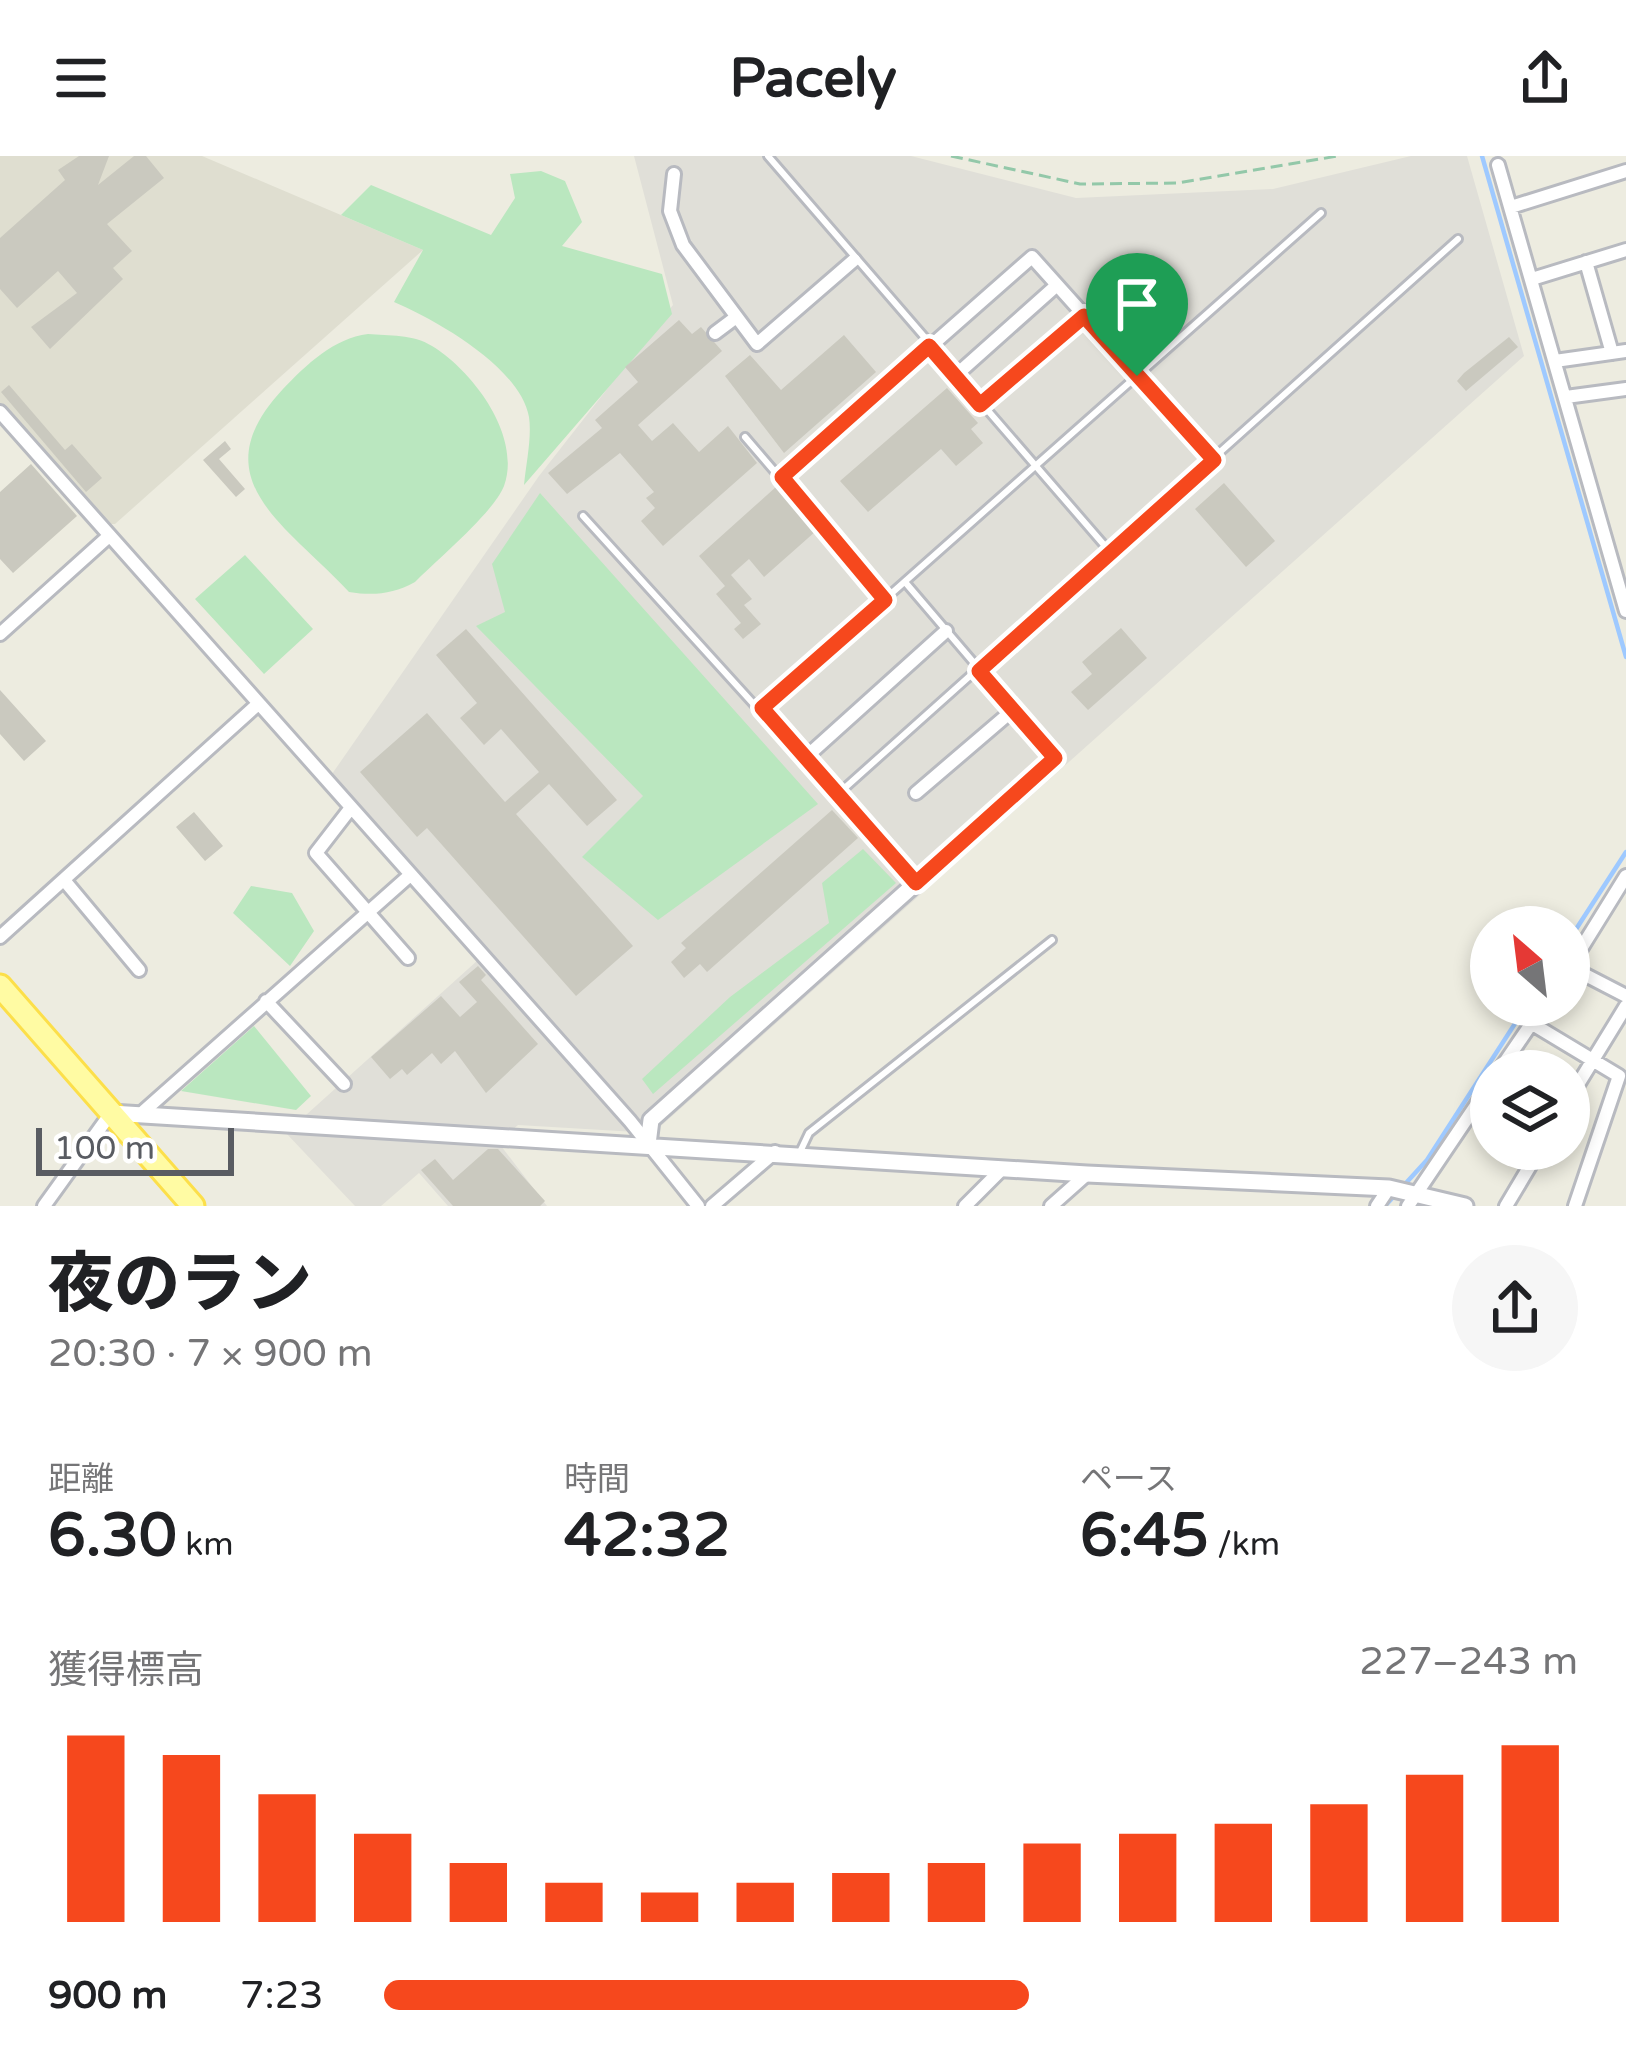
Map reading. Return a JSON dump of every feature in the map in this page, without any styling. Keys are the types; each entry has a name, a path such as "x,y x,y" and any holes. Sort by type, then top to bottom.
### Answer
{"main road":[{"path":"0,986 193,1206"}],"street":[{"path":"1498,165 1626,611"},
{"path":"1510,207 1626,171"},
{"path":"674,174 670,211 682,244 757,344 854,260"},
{"path":"1532,279 1626,250"},
{"path":"782,477 1032,257 1214,460"},
{"path":"1556,362 1619,352 1586,262"},
{"path":"955,376 1057,285"},
{"path":"980,405 1084,316"},
{"path":"716,334 735,317"},
{"path":"1566,398 1626,389"},
{"path":"0,412 698,1206"},
{"path":"0,634 109,536"},
{"path":"806,758 946,631"},
{"path":"0,938 258,704"},
{"path":"916,793 1013,710"},
{"path":"350,809 316,853 408,958"},
{"path":"144,1111 409,876"},
{"path":"1590,935 1626,876"},
{"path":"64,880 140,970"},
{"path":"648,1144 651,1120 916,883"},
{"path":"1590,978 1626,996"},
{"path":"266,1001 344,1084"},
{"path":"1590,1063 1626,1006"},
{"path":"1536,1026 1618,1076 1575,1206"},
{"path":"44,1206 111,1113 144,1111 1087,1174 1388,1188 1413,1199 1465,1206"},
{"path":"1413,1199 1470,1114"},
{"path":"712,1206 775,1152"},
{"path":"965,1206 1004,1167"},
{"path":"1506,1206 1527,1170"},
{"path":"1051,1206 1087,1174"},
{"path":"1377,1206 1388,1188"}],"lane":[{"path":"768,156 1111,553"},
{"path":"762,708 1321,213"},
{"path":"838,794 1458,239"},
{"path":"745,437 885,600"},
{"path":"583,516 916,883 1055,758 905,582"},
{"path":"800,1152 809,1133 1052,940"}],"path":[{"path":"951,156 1080,184 1177,183 1338,156"}],"shaded area":[{"path":"0,156 202,156 423,250 115,524 105,524 0,403"},
{"path":"634,156 911,156 1076,198 1273,189 1411,156 1467,156 1524,356 653,1133 518,1125 498,1142 547,1206 448,1206 419,1173 381,1206 355,1206 286,1133 488,951 332,774 539,476 673,305"}],"green space":[{"path":"541,171 565,181 582,222 562,246 662,274 672,314 524,485 529,417 510,380 453,333 394,302 423,250 341,215 371,185 491,235 515,198 510,174"},
{"path":"368,334 425,342 463,371 500,426 508,467 498,497 450,549 415,582 375,594 349,592 278,522 250,475 249,449 259,421 301,371 332,347"},
{"path":"540,493 818,804 658,920 582,857 643,796 476,626 505,612 492,564"},
{"path":"245,555 313,629 264,674 195,599"},
{"path":"863,849 896,883 653,1094 642,1079 730,997 829,923 822,883"},
{"path":"251,886 292,893 314,931 290,966 233,913"},
{"path":"254,1026 311,1096 296,1110 181,1091"}],"building":[{"path":"79,156 109,156 98,185 134,156 146,156 164,178 107,224 132,251 113,268 123,279 50,349 31,327 77,293 58,271 17,308 0,289 0,238 65,180 58,170"},
{"path":"679,320 692,334 701,327 722,351 638,425 652,441 673,423 699,452 728,426 757,463 663,546 641,521 655,508 646,498 654,492 620,453 567,494 548,473 602,428 595,420 638,382 625,367"},
{"path":"844,335 876,372 784,453 725,376 750,355 781,390"},
{"path":"1509,337 1518,347 1466,391 1457,381"},
{"path":"9,385 65,450 72,444 102,478 86,492 1,392"},
{"path":"947,388 978,423 971,429 983,443 956,466 941,449 868,512 840,481"},
{"path":"225,441 231,449 219,459 245,489 236,497 203,460"},
{"path":"31,464 77,516 13,573 0,559 0,492"},
{"path":"1224,483 1275,541 1246,567 1195,509"},
{"path":"777,486 816,531 764,577 749,559 731,575 752,599 744,605 761,624 743,639 734,629 741,623 716,594 725,586 699,556"},
{"path":"1121,628 1147,658 1088,710 1071,692 1092,674 1082,662"},
{"path":"466,629 617,800 587,826 549,784 516,814 633,946 576,996 427,828 417,837 360,772 427,713 505,802 539,772 501,729 484,745 460,718 477,703 436,655"},
{"path":"0,690 46,741 24,761 0,734"},
{"path":"832,810 858,838 707,972 700,964 684,978 671,962 686,948 681,943"},
{"path":"194,812 223,846 205,861 176,827"},
{"path":"478,966 486,975 481,980 538,1044 486,1093 455,1051 441,1064 432,1053 407,1075 402,1069 390,1079 371,1057 441,996 460,1017 477,1002 459,982"},
{"path":"488,1149 498,1149 545,1201 540,1206 453,1206 421,1170 435,1159 453,1180"}],"waterway":[{"path":"1482,156 1626,657"},
{"path":"1590,908 1626,852"},
{"path":"1385,1206 1427,1160 1513,1026"}],"route":[{"path":"1084,316 1137,376 1214,460 979,671 1055,758 916,883 762,708 885,600 782,477 929,346 980,405 1084,316"}]}
